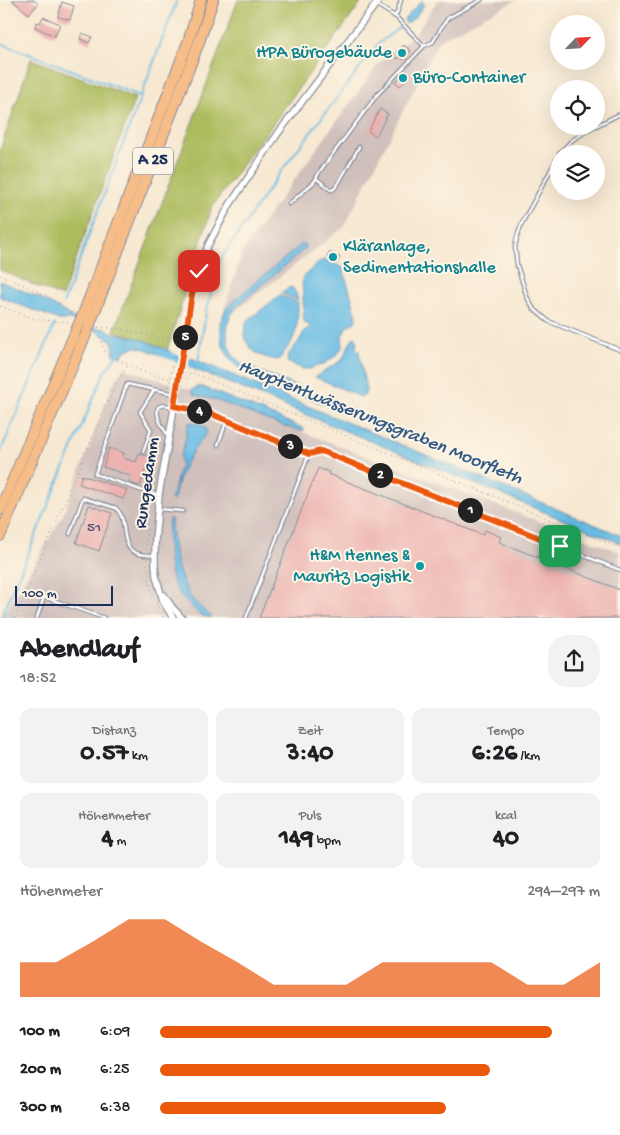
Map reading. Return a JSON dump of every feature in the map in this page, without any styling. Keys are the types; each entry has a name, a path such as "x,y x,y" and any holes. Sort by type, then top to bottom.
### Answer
{"highway":[{"name":"A 25","path":"0,536 83,329 188,42 201,0"},
{"name":"A 25","path":"86,320 191,64 213,0"},
{"name":"A 25","path":"0,510 83,329"}],"street":[{"name":"Rungedamm","path":"173,618 163,601 155,570 157,509 192,294 199,271 208,245 229,206 279,132 377,2"},
{"name":"Rungedamm","path":"160,589 182,618"}],"lane":[{"path":"394,16 397,13 400,0"},
{"path":"289,204 314,182 320,171 377,96 424,46 432,42 448,18 481,0"},
{"path":"377,2 398,19 424,46"},
{"path":"605,122 620,114"},
{"path":"567,145 581,135"},
{"path":"316,178 326,187 331,190 334,189 359,147"},
{"path":"550,171 522,223 515,247 517,265 527,297 533,308 548,321 620,350"},
{"path":"159,494 149,493 95,474 127,384 176,394"},
{"path":"143,452 151,430 140,412 154,390"},
{"path":"168,438 158,418 158,406 174,406 209,413 309,454 321,451 620,570"},
{"path":"218,445 227,420"},
{"path":"246,618 309,454"},
{"path":"70,534 83,498 116,508 120,511 124,537 128,545 133,551 144,556 154,555"},
{"path":"157,509 183,511"},
{"path":"37,618 44,597 104,618"}],"path":[{"path":"0,275 41,293 86,320 161,339 178,337 185,340"},
{"path":"0,306 32,318 83,329 101,338 108,354 145,372 178,380 188,378 191,372 620,548"},
{"path":"168,392 175,354"},
{"path":"15,618 114,387 128,364"}],"shaded area":[{"path":"438,0 516,0 439,40 344,227 220,323 243,250 380,62 413,37"},
{"path":"123,368 192,390 620,552 620,617 2,618 63,515 112,386"}],"green space":[{"path":"238,0 363,0 212,207 167,350 141,339 114,331"},
{"path":"31,59 135,98 62,297 0,270 0,150"}],"water":[{"path":"422,0 424,5 407,24 404,20"},
{"path":"303,243 306,248 234,310 227,328 230,349 242,364 349,408 370,420 381,422 387,430 244,372 230,360 222,344 220,323 226,309"},
{"path":"322,260 343,268 357,316 355,322 347,326 342,336 343,346 337,355 324,364 303,369 287,362 288,355 305,330 309,329 309,325 304,322 302,278"},
{"path":"0,281 40,298 72,317 98,328 141,339 170,351 169,358 139,347 128,349 121,357 113,354 112,341 97,331 70,320 59,320 0,297"},
{"path":"292,287 296,293 298,300 281,293"},
{"path":"280,295 298,302 298,311 295,334 279,360 263,356 251,349 245,337 245,329 247,321"},
{"path":"354,337 357,341 356,348 359,351 366,390 365,395 361,397 315,377 342,360"},
{"path":"191,358 620,535 620,543 194,369 189,366"},
{"path":"197,387 203,387 305,429 302,431 291,428 215,400 193,394 192,390"},
{"path":"191,422 203,426 207,433 195,448 186,464 172,501 181,464 180,457 188,424"},
{"path":"169,519 171,519 172,538 180,574 193,599 212,617 206,617 199,613 175,587 172,580 169,557"}],"building":[{"path":"12,0 34,0 38,4 29,14"},
{"path":"62,2 74,6 70,20 58,17"},
{"path":"43,17 60,24 55,36 35,27 37,22 40,23"},
{"path":"82,33 92,37 89,43 80,39"},
{"name":"HPA Bürogebäude","path":"404,45 411,51 403,60 400,57 398,59 393,55"},
{"name":"Büro-Container","path":"407,70 411,75 400,86 395,82"},
{"path":"380,109 388,114 376,136 368,131"},
{"name":"Kläranlage, Sedimentationshalle","path":"329,252 340,257 337,263 327,257"},
{"path":"109,448 124,453 123,458 136,462 139,453 150,456 140,486 129,483 131,476 103,467"},
{"name":"H&M Hennes & Mauritz Logistik","path":"318,468 329,472 328,474 483,535 485,530 501,537 499,542 620,590 620,618 259,618"},
{"path":"82,475 127,490 123,499 79,484"},
{"path":"89,505 112,513 99,551 76,543"}],"waterway":[{"path":"63,304 177,0"},
{"path":"198,362 206,312 220,260 279,174 378,44 400,27"},
{"path":"0,43 140,96"},
{"path":"0,453 55,324"},
{"name":"Hauptentwässerungsgraben Moorfleth","path":"162,353 199,366"},
{"path":"1,618 104,373 117,354"}],"place":[{"name":"HPA Bürogebäude","path":"402,53"},
{"name":"Büro-Container","path":"403,78"},
{"name":"Kläranlage, Sedimentationshalle","path":"333,257"},
{"name":"H&M Hennes & Mauritz Logistik","path":"420,566"}],"route":[{"path":"199,271 192,294 174,406 209,413 309,454 321,451 560,546"}]}
